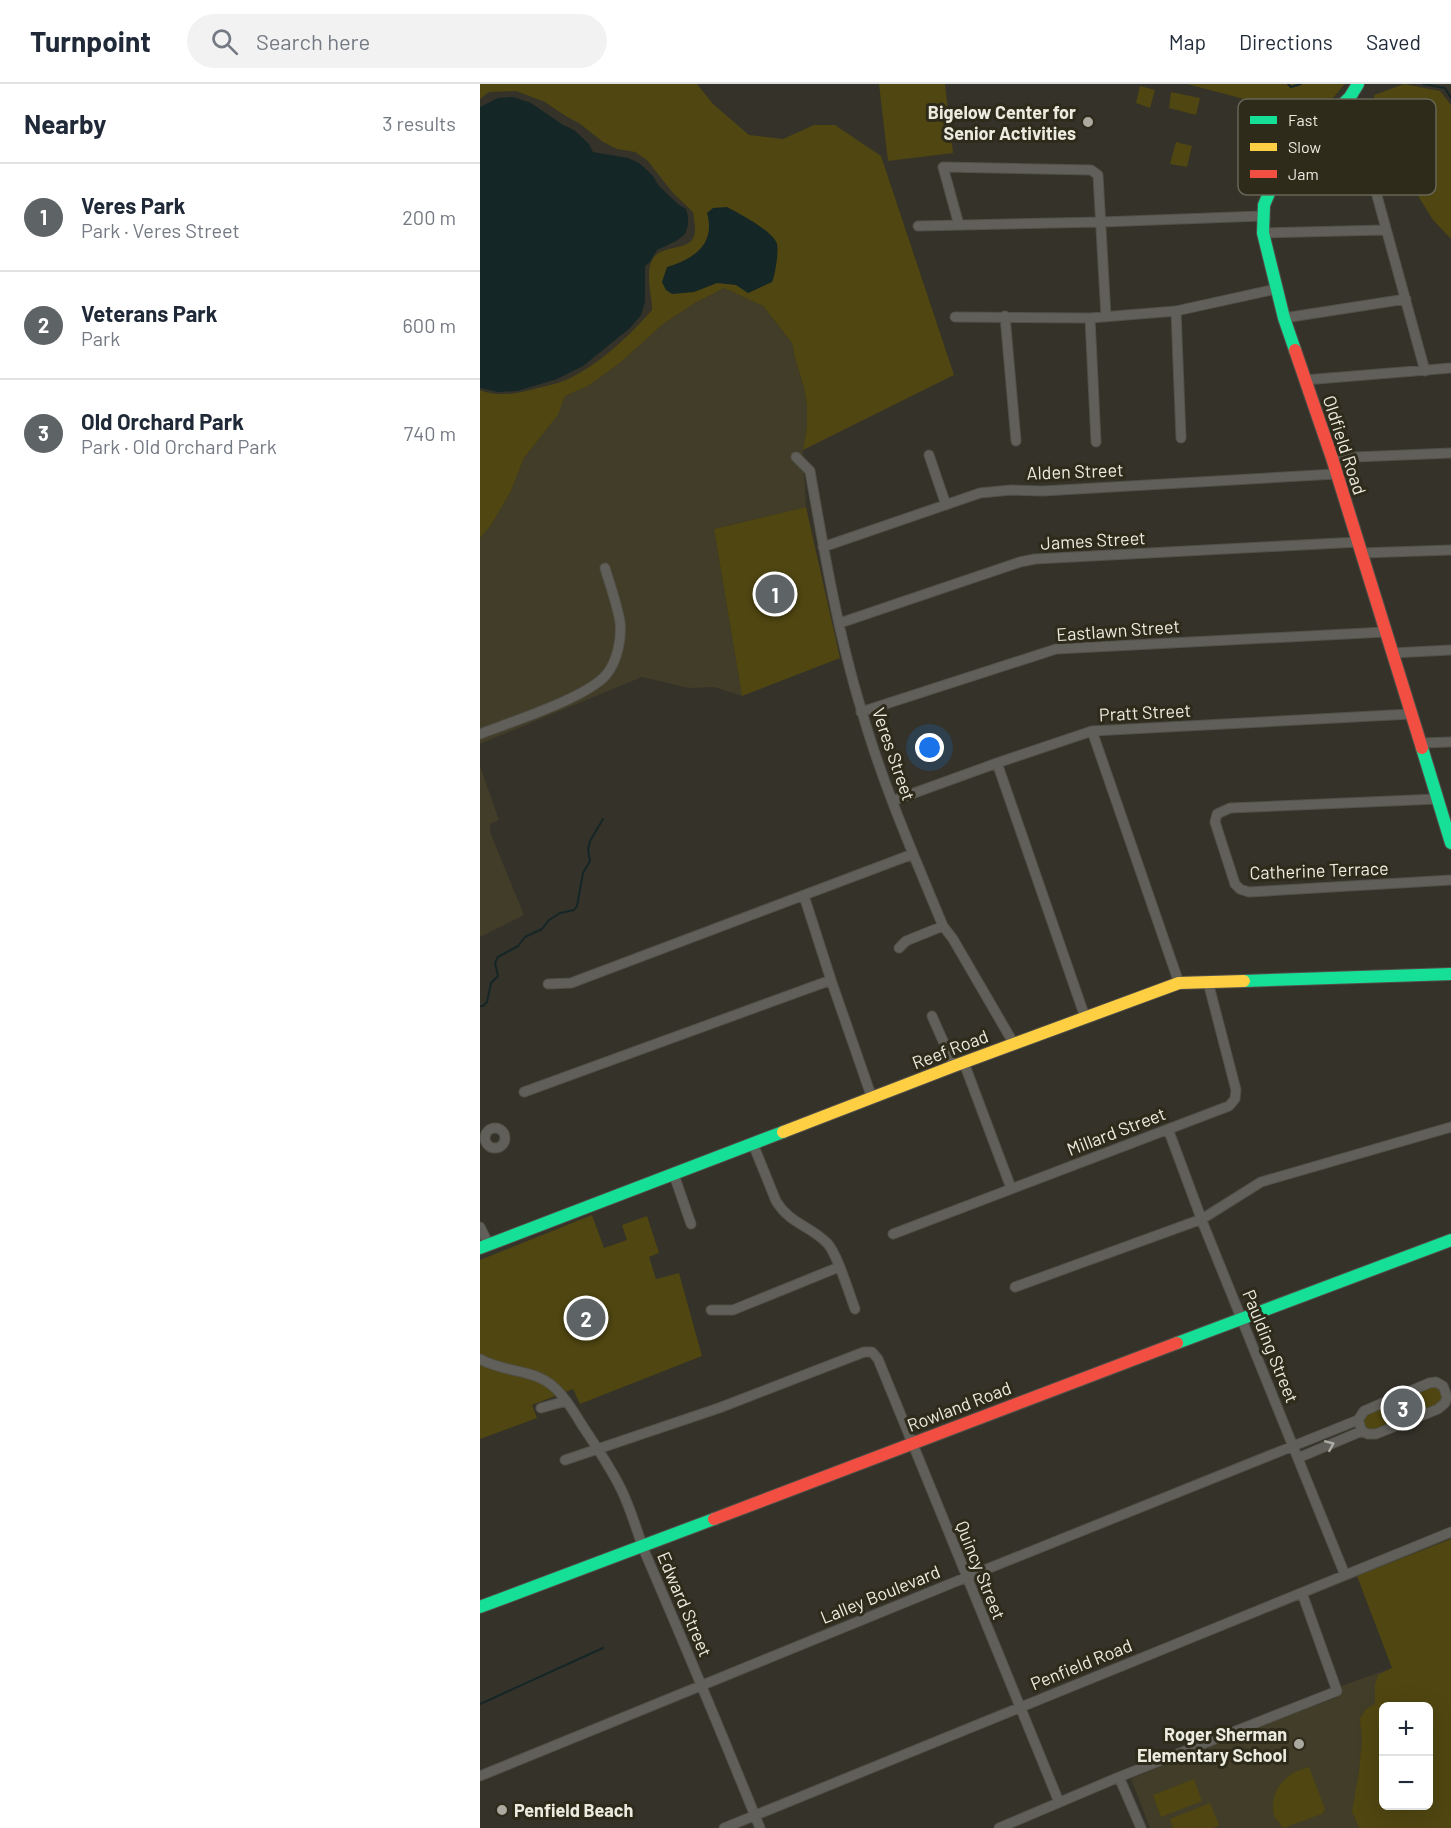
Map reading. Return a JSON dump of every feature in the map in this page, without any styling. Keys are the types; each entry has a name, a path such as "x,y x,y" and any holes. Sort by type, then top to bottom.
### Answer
{"street":[{"path":"959,225 942,167 1091,170 1098,174 1106,317"},
{"name":"Oldfield Road","path":"1267,195 1262,216 1263,233 1284,318 1332,458 1437,799 1448,826 1451,843"},
{"path":"1378,195 1425,371"},
{"path":"918,226 1262,216"},
{"path":"1263,233 1386,230"},
{"path":"955,317 1090,318 1176,311 1276,289"},
{"path":"1284,318 1406,299"},
{"path":"1176,311 1181,438"},
{"path":"1005,316 1016,441"},
{"path":"1090,318 1096,442"},
{"path":"1305,380 1451,368"},
{"path":"1332,458 1451,453"},
{"path":"929,455 946,505"},
{"name":"Veres Street","path":"796,457 810,471 840,623 861,712 892,801 943,926 953,939 1014,1044"},
{"name":"Alden Street","path":"824,547 980,493 1336,474"},
{"name":"James Street","path":"840,623 1028,561 1359,547 1451,550"},
{"path":"480,734 573,697 591,688 608,674 618,650 620,621 605,568"},
{"name":"Eastlawn Street","path":"861,712 1056,649 1385,632"},
{"path":"1392,652 1451,650"},
{"name":"Pratt Street","path":"892,801 1092,731 1411,714"},
{"path":"1092,731 1179,983"},
{"path":"1420,743 1451,742"},
{"path":"997,763 1085,1017"},
{"name":"Catherine Terrace","path":"1437,799 1230,808 1217,814 1215,822 1235,884 1244,891 1451,880"},
{"path":"548,984 571,983 913,854"},
{"path":"804,896 872,1098"},
{"path":"899,948 906,941 943,926"},
{"name":"Reef Road","path":"485,1247 1179,983 1451,974"},
{"path":"524,1092 831,980"},
{"name":"Millard Street","path":"893,1234 1232,1104 1236,1090 1208,982"},
{"path":"932,1016 959,1065 1011,1188"},
{"path":"1015,1287 1202,1219 1261,1182 1451,1127"},
{"name":"Paulding Street","path":"1168,1129 1345,1575"},
{"path":"753,1144 781,1209 792,1220 829,1245 855,1309"},
{"path":"674,1174 691,1224"},
{"path":"480,1227 485,1247"},
{"name":"Rowland Road","path":"480,1606 1242,1320 1451,1239"},
{"path":"711,1310 733,1310 839,1267"},
{"name":"Quincy Street","path":"597,1448 719,1408 864,1352 872,1352 878,1359 1059,1802"},
{"name":"Edward Street","path":"480,1359 490,1364 533,1374 557,1389 621,1488 642,1545 760,1828"},
{"name":"Lalley Boulevard","path":"480,1776 966,1577 1358,1420 1362,1412 1369,1408 1429,1383 1438,1383 1445,1389 1446,1400 1438,1409 1376,1434 1362,1431"},
{"path":"541,1408 566,1401"},
{"path":"1298,1458 1362,1431 1358,1420"},
{"path":"565,1460 597,1448"},
{"name":"Penfield Road","path":"724,1828 1451,1532"},
{"path":"999,1828 1011,1826 1059,1802 1119,1777 1337,1691 1302,1593"},
{"path":"1119,1777 1141,1828"}],"shaded area":[{"path":"480,84 697,84 713,104 749,135 783,139 814,125 835,125 881,156 954,375 803,450 807,427 807,405 792,343 763,306 724,288 695,303 663,324 620,363 588,386 565,396 558,415 524,458 511,491 491,525 480,538 480,390 493,394 520,392 566,380 590,367 623,340 652,310 649,278 652,260 662,251 689,243 695,231 693,212 673,193 647,160 635,152 617,149 603,142 579,123 545,102 516,91 489,92 480,99"},
{"path":"879,84 945,84 953,153 888,161"},
{"path":"1187,84 1345,84 1332,99 1244,99"},
{"path":"1404,84 1440,91 1451,105 1451,239 1433,220 1417,195 1436,195 1436,99 1374,99 1374,95"},
{"path":"1140,86 1155,90 1150,108 1136,103"},
{"path":"1171,92 1200,98 1196,115 1169,108"},
{"path":"513,97 531,103 574,130 589,144 593,152 628,158 639,163 653,176 658,185 686,209 688,225 685,234 657,250 645,266 645,302 641,315 630,328 583,366 557,379 517,391 498,392 480,388 480,107 498,98"},
{"path":"1176,142 1192,146 1187,167 1170,164"},
{"path":"727,207 755,223 777,244 772,282 748,293 736,285 717,283 694,292 672,294 666,290 662,282 667,267 686,260 700,249 708,233 707,213 713,208"},
{"path":"724,288 763,306 792,343 807,405 807,427 803,450 806,507 714,529 742,696 714,687 689,688 642,677 480,744 480,538 491,525 511,491 524,458 558,415 565,396 588,386 620,363 663,324 695,303"},
{"path":"806,507 840,658 742,696 714,529"},
{"path":"480,766 499,820 490,824 490,832 524,915 480,937"},
{"path":"592,1215 604,1248 627,1240 622,1225 647,1216 659,1253 649,1257 656,1279 679,1273 702,1356 580,1404 573,1389 532,1405 537,1418 480,1439 480,1260"},
{"path":"1430,1386 1438,1387 1442,1392 1442,1399 1438,1405 1376,1430 1370,1430 1364,1425 1364,1416"},
{"path":"1451,1539 1451,1828 1359,1828 1352,1812 1362,1740 1360,1719 1366,1709 1375,1704 1375,1684 1378,1675 1392,1668 1357,1576"},
{"name":"Roger Sherman Elementary School","path":"1392,1668 1405,1702 1379,1702 1379,1751 1354,1817 1359,1828 1150,1828 1131,1779 1338,1697 1343,1692 1341,1686"},
{"path":"1309,1767 1325,1809 1322,1814 1283,1828 1273,1814 1276,1792 1289,1776"},
{"path":"1194,1779 1202,1801 1161,1817 1153,1795"},
{"path":"1210,1803 1219,1825 1213,1828 1173,1828 1170,1819"}],"waterway":[{"path":"1288,84 1291,87 1301,84"},
{"path":"1423,84 1445,88 1451,98"},
{"path":"480,1006 487,1002 491,983 498,976 495,963 498,957 518,946 525,937 542,929 549,920 560,913 574,910 577,906 583,873 590,861 588,850 590,841 603,819"},
{"path":"480,1704 603,1648"}],"traffic: fast":[{"path":"1348,99 1358,84"},
{"path":"1268,195 1264,205 1263,233 1284,318 1295,350"},
{"path":"1422,748 1451,843"},
{"path":"1244,981 1451,974"},
{"path":"480,1248 783,1132"},
{"path":"1177,1343 1451,1240"},
{"path":"480,1607 714,1519"}],"traffic: slow":[{"path":"783,1132 1179,983 1244,981"}],"traffic: jam":[{"path":"1295,350 1332,458 1422,748"},
{"path":"714,1519 1177,1343"}],"place":[{"name":"Bigelow Center for Senior Activities","path":"1088,122"},
{"name":"Veres Park","path":"775,594"},
{"name":"Veterans Park","path":"586,1318"},
{"name":"Old Orchard Park","path":"1403,1408"},
{"name":"Roger Sherman Elementary School","path":"1299,1744"},
{"name":"Penfield Beach","path":"502,1810"}]}
